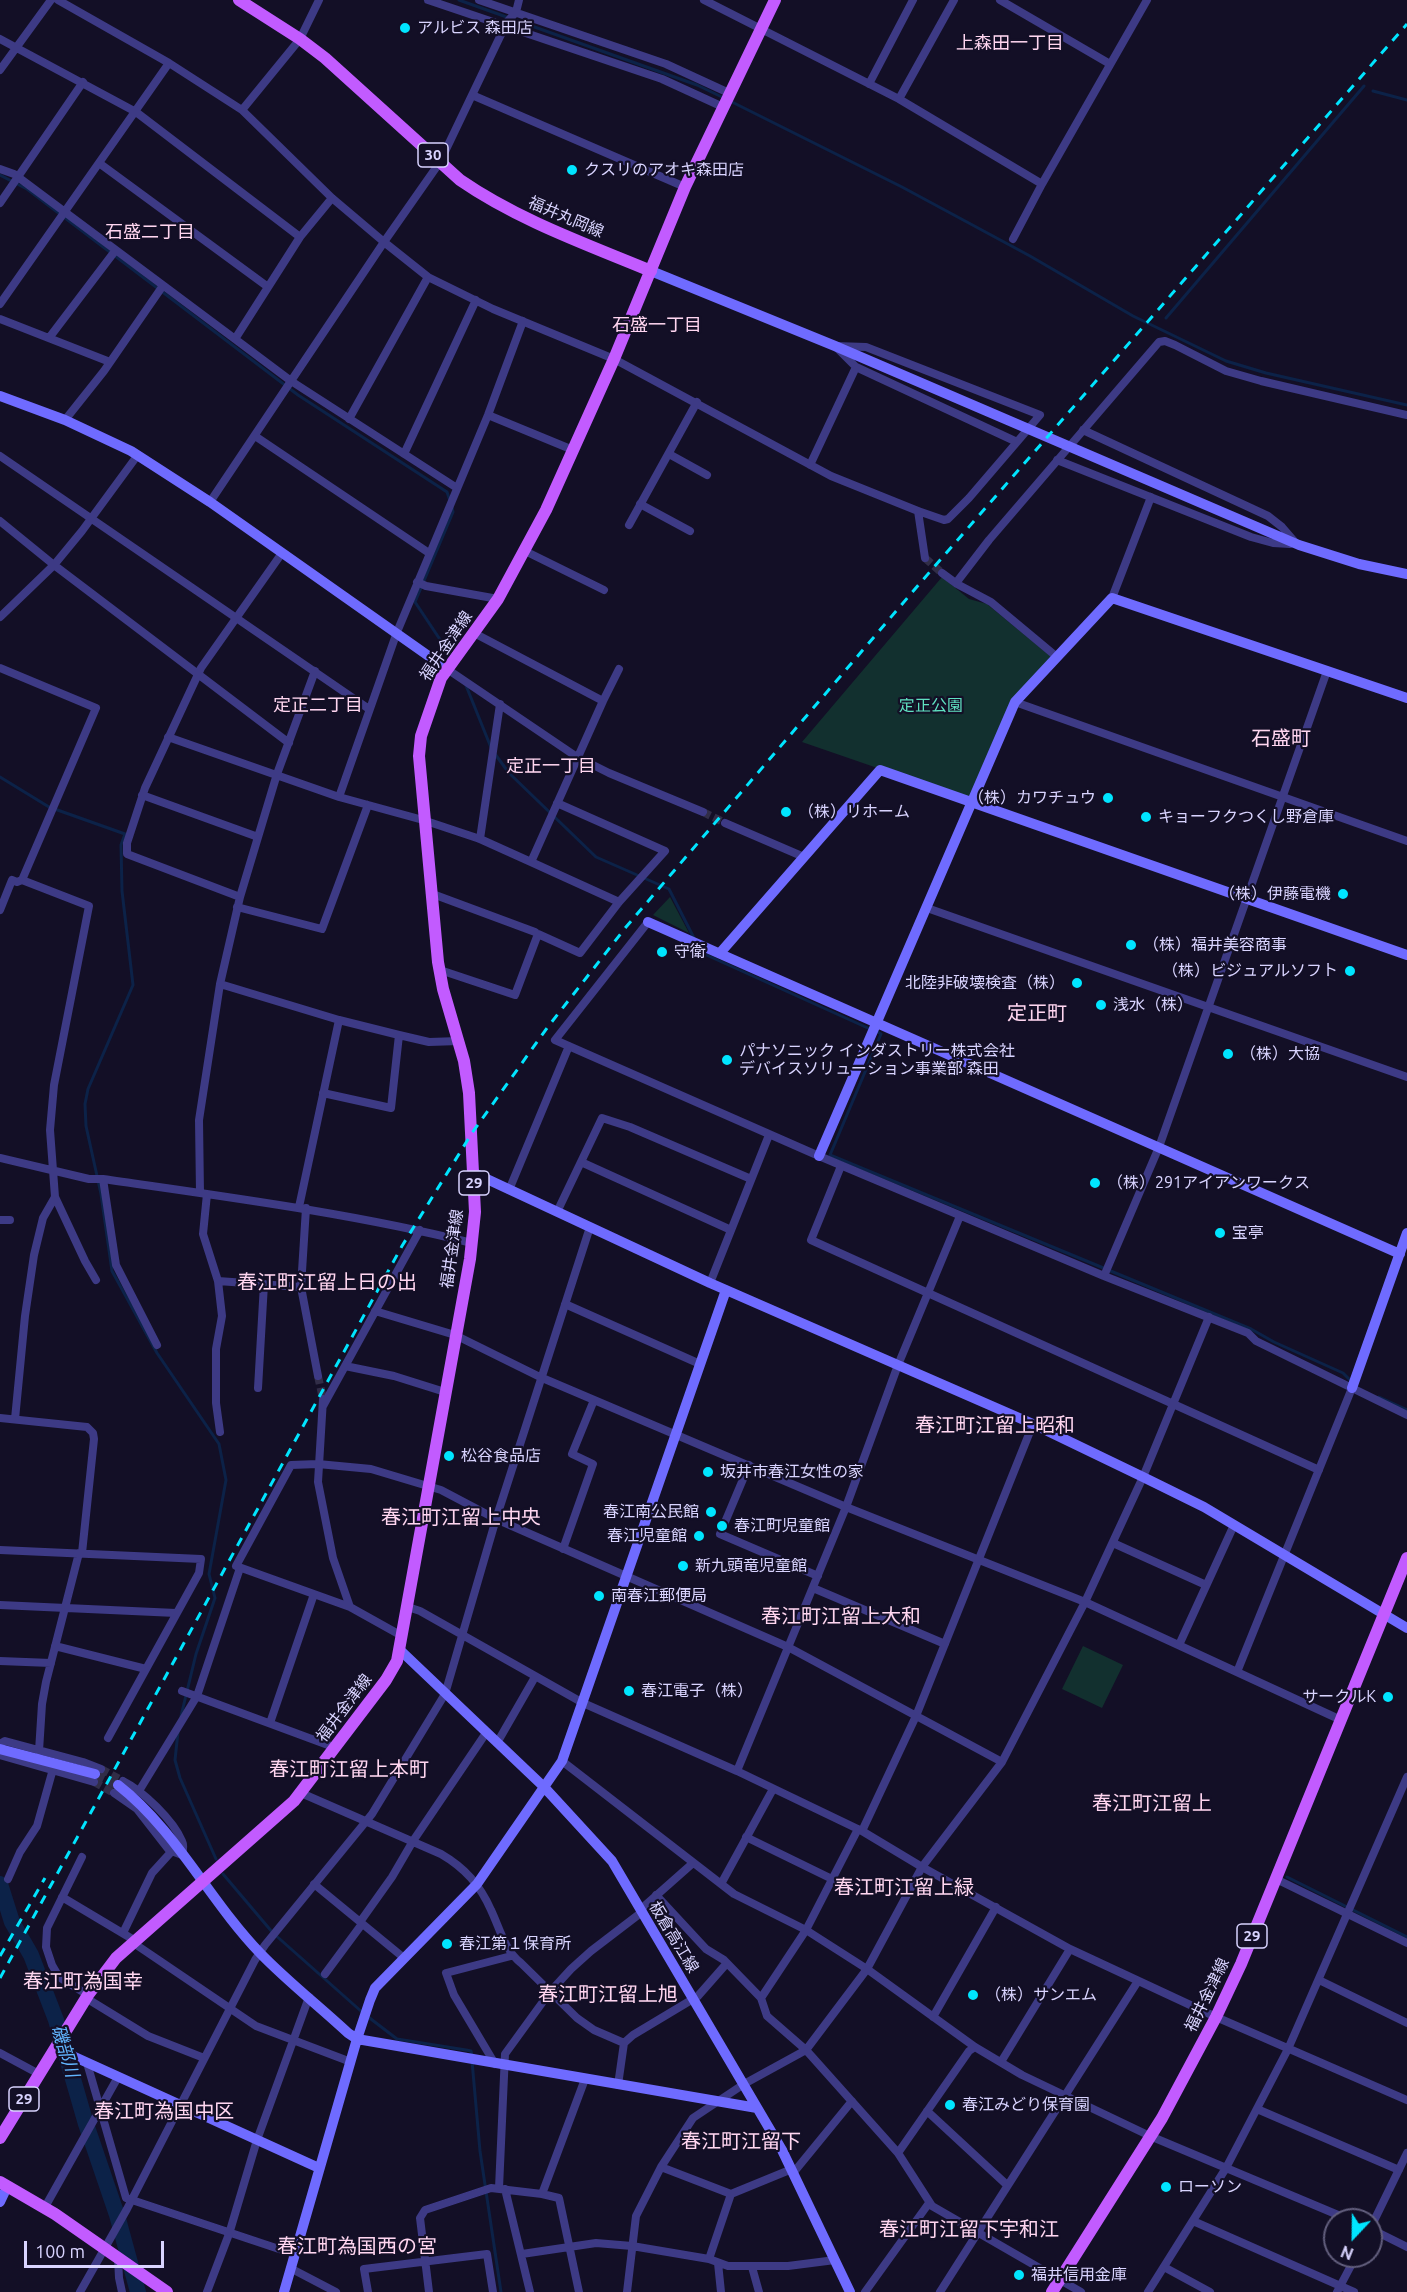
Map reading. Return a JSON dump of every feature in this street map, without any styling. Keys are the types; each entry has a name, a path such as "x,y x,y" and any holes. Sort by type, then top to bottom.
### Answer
{"main road":[{"name":"福井丸岡線","path":"239,0 300,39 380,106 460,180 485,197 515,213 651,271"},
{"path":"651,271 685,187 775,0"},
{"name":"福井金津線","path":"0,2138 87,1997 130,1939 201,1882 301,1793 392,1672 400,1650 476,1212 468,1084 440,970 430,893 419,756 421,736 434,693 447,669 498,599 525,551 614,359 651,271"},
{"name":"福井金津線","path":"1052,2292 1150,2136 1216,2017 1276,1879 1407,1558"},
{"path":"4,2184 45,2207 111,2250 167,2292"}],"street":[{"path":"0,70 51,0"},
{"path":"58,0 170,63 242,110 332,198 428,277 523,321 614,359 698,402 831,476 918,511 944,520 948,519 969,498 1040,415 866,347 835,346"},
{"path":"242,110 300,39 319,0"},
{"path":"428,0 506,24 662,79 723,107"},
{"path":"479,0 666,63 729,93"},
{"path":"210,502 440,162 519,0"},
{"path":"704,0 898,99 1042,184"},
{"path":"869,84 913,0"},
{"path":"898,99 954,0"},
{"path":"1000,0 1110,64"},
{"path":"1013,239 1147,0"},
{"path":"0,39 136,112 300,237"},
{"path":"0,304 170,63"},
{"path":"0,202 83,82"},
{"path":"472,95 685,187"},
{"path":"99,163 268,287"},
{"path":"0,170 18,178 291,381 457,488"},
{"path":"235,339 300,237 332,198"},
{"path":"49,338 115,251"},
{"path":"651,271 982,408 1298,544 1359,564 1407,574"},
{"path":"349,419 428,277"},
{"path":"65,420 110,362 162,287"},
{"path":"404,454 476,300"},
{"path":"0,319 110,362"},
{"path":"339,797 369,709 417,582 488,415 523,321"},
{"path":"956,583 989,540 1159,342 1166,341 1226,371 1407,415"},
{"path":"835,346 856,367 1017,442"},
{"path":"810,465 856,367"},
{"path":"1,398 65,420 137,456 210,502 398,632 447,669 577,757 609,773 703,812"},
{"path":"628,525 698,402"},
{"path":"488,415 573,450"},
{"path":"1083,430 1268,516 1298,544"},
{"path":"255,436 429,553"},
{"path":"669,454 707,475"},
{"path":"0,456 369,709"},
{"path":"0,617 54,565 137,456"},
{"path":"1057,460 1251,537 1273,543 1298,544"},
{"path":"819,1156 1015,702 1112,597 1151,497"},
{"path":"640,504 690,531"},
{"path":"918,511 925,558"},
{"path":"0,521 197,675 289,742"},
{"path":"525,551 604,590"},
{"path":"240,897 127,854 127,843 142,795 197,675 282,553"},
{"path":"942,573 991,602 1057,657"},
{"path":"417,582 426,586 498,599"},
{"path":"1112,597 1407,698"},
{"path":"474,633 603,701"},
{"path":"0,668 96,708 22,880"},
{"path":"531,862 619,669"},
{"path":"220,1432 216,1403 216,1349 222,1316 218,1281 203,1234 204,1194 200,1120 220,984 237,907 277,774 315,671"},
{"path":"1104,1276 1159,1148 1327,671"},
{"path":"1015,702 1407,841"},
{"path":"480,839 500,704"},
{"path":"168,737 339,797 423,820 480,839 620,902"},
{"path":"720,953 880,770 1407,955"},
{"path":"142,795 258,837"},
{"path":"440,970 515,995 537,934 580,953 620,902 665,851 557,804"},
{"path":"237,907 322,929 368,805"},
{"path":"725,823 804,857"},
{"path":"0,910 12,880 22,880 89,906 53,1093 50,1130 55,1197 84,1261 96,1280"},
{"path":"430,893 535,932"},
{"path":"927,908 1407,1077"},
{"path":"1402,1259 1159,1148 648,922 555,1040 840,1166 1248,1333 1256,1341 1407,1415"},
{"path":"220,984 339,1020 399,1035 429,1042 459,1041"},
{"path":"318,1376 302,1287 303,1208 323,1093 339,1020"},
{"path":"323,1093 391,1108 399,1035"},
{"path":"509,1190 568,1046"},
{"path":"557,1212 602,1118 630,1126 751,1179"},
{"path":"710,1283 769,1135"},
{"path":"0,1158 89,1179 103,1179 303,1208 420,1230 472,1243"},
{"path":"581,1162 731,1230"},
{"path":"840,1166 811,1240 1319,1470"},
{"path":"474,1173 710,1283 1033,1424 1143,1477 1204,1507 1407,1629"},
{"path":"103,1179 116,1265 157,1345"},
{"path":"15,1419 25,1316 34,1255 43,1218 55,1197"},
{"path":"737,1771 846,1507 898,1365 960,1216"},
{"path":"0,1220 10,1220"},
{"path":"80,2292 111,2250 129,2205 260,1952 366,1821 446,1694 496,1519 590,1227"},
{"path":"322,1408 420,1230"},
{"path":"1237,1671 1352,1388 1402,1259 1407,1233"},
{"path":"218,1281 302,1287"},
{"path":"258,1388 264,1284"},
{"path":"284,2292 357,2039 375,1989 477,1884 562,1761 726,1290"},
{"path":"565,1304 700,1364"},
{"path":"375,1311 455,1335 540,1377 749,1466 1085,1602 1341,1720"},
{"path":"627,2292 636,2216 641,2202 693,2118 744,2084 806,2050 867,1969 922,1867 1002,1762 1113,1543 1143,1477 1209,1317"},
{"path":"345,1366 394,1376 445,1392"},
{"path":"323,1399 318,1482 331,1550 350,1607"},
{"path":"563,1549 593,1464 572,1454 594,1400"},
{"path":"0,1418 87,1427 93,1433 94,1439 80,1553 64,1608 42,1704 39,1751"},
{"path":"761,1998 807,1930 860,1830 916,1716 1033,1424"},
{"path":"402,1636 350,1607 236,1566 291,1465 318,1464 371,1469 429,1485 496,1519 788,1647 1002,1762"},
{"path":"749,1466 720,1534 818,1576"},
{"path":"1179,1645 1234,1525"},
{"path":"1113,1543 1206,1585"},
{"path":"0,1550 201,1559 199,1573 108,1738"},
{"path":"140,1791 197,1696 240,1568"},
{"path":"813,1588 945,1644"},
{"path":"270,1723 314,1594"},
{"path":"0,1605 176,1613"},
{"path":"408,1607 420,1611 583,1703 737,1771 860,1830 1070,1949 1216,2017 1407,2100"},
{"path":"55,1646 146,1669"},
{"name":"板倉高江線","path":"400,1650 544,1787 612,1861 793,2170 850,2292"},
{"path":"0,1661 51,1663"},
{"path":"497,1743 535,1677"},
{"path":"182,1690 336,1748"},
{"path":"326,1974 486,1732"},
{"path":"0,1744 5,1742 39,1751 96,1775"},
{"path":"0,1749 96,1775"},
{"path":"0,1755 53,1769 96,1775"},
{"path":"562,1761 734,1894 807,1930 867,1969 975,2047 1063,2096 1150,2136 1323,2209"},
{"path":"8,1879 20,1852 37,1826 53,1769"},
{"path":"1148,2292 1226,2168 1288,2049 1407,1777"},
{"path":"118,1786 140,1791 156,1806 183,1843 177,1853 152,1873 130,1939"},
{"path":"118,1786 150,1813 177,1853 260,1952 357,2039 757,2108"},
{"path":"721,1884 773,1789"},
{"path":"301,1793 413,1841 455,1862 477,1884 491,1909 511,1956 577,2018 594,2030 624,2043"},
{"path":"1398,1798 1407,1802"},
{"path":"746,1837 832,1879"},
{"path":"82,1857 46,1928 46,1947 59,1977 148,2036 204,2058"},
{"path":"499,2064 550,1992 591,1951 641,1911 693,1863"},
{"path":"1276,1879 1407,1943"},
{"path":"314,1884 404,1958"},
{"path":"656,1895 706,1949 727,1963 761,1998 767,2016 806,2050 898,2153 929,2203 1081,2292"},
{"path":"62,1897 130,1939 256,2026 351,2062"},
{"path":"933,2017 996,1906"},
{"path":"1001,2062 1070,1949"},
{"path":"511,1956 446,1973 454,1995 499,2064 502,2188 522,2254 530,2292"},
{"path":"618,2085 624,2043 633,2035 698,1996 727,1963"},
{"path":"1319,1980 1407,2023"},
{"path":"940,2292 1138,1981"},
{"path":"207,2292 229,2234 257,2140 309,1997"},
{"path":"898,2153 969,2051 975,2047"},
{"path":"0,2053 39,2074"},
{"path":"52,2054 85,2062 319,2168"},
{"path":"85,2062 120,2185 129,2205"},
{"path":"45,2207 118,2077"},
{"path":"542,2194 585,2079"},
{"path":"661,2167 731,2194 793,2170 852,2101"},
{"path":"1257,2109 1399,2170"},
{"path":"927,2111 1007,2185"},
{"path":"1381,2208 1407,2153"},
{"path":"0,2202 4,2184"},
{"path":"429,2292 420,2218 425,2210 491,2188 559,2198 579,2292"},
{"path":"709,2259 731,2194"},
{"path":"865,2292 929,2203"},
{"path":"129,2205 294,2254"},
{"path":"1193,2221 1339,2289 1354,2292"},
{"path":"1383,2234 1407,2247"},
{"path":"522,2254 596,2243 632,2246 709,2259 728,2266 788,2266 835,2260"},
{"path":"111,2250 122,2292"},
{"path":"368,2292 364,2269 487,2254 493,2292"},
{"path":"718,2263 721,2292"},
{"path":"752,2267 759,2292"},
{"path":"1164,2267 1210,2292"},
{"path":"290,2268 336,2292"},
{"path":"1339,2289 1350,2268"}],"green space":[{"name":"定正公園","path":"942,577 969,599 987,604 1055,660 1015,702 973,801 802,742"},
{"path":"670,897 689,933 653,915"},
{"path":"1083,1646 1123,1665 1102,1708 1062,1689"}],"waterway":[{"path":"459,0 697,85 724,98"},
{"path":"1166,318 1364,86"},
{"path":"1373,91 1407,100"},
{"path":"730,101 902,187 1030,256 1133,316 1226,361 1266,373 1407,405"},
{"path":"0,175 27,189 298,395 447,492 450,501"},
{"path":"451,656 415,602 453,512 452,507"},
{"path":"465,683 492,750 509,773 596,857 669,889 694,938"},
{"path":"0,777 49,807 125,834 121,845 122,891 133,985 88,1089 85,1104 86,1126 101,1194 112,1271 157,1353 219,1444 226,1480 209,1574 215,1598 196,1654 181,1716"},
{"path":"700,949 702,953 870,1029"},
{"path":"876,1031 881,1034 830,1155 1251,1329 1274,1342 1343,1373 1352,1382"},
{"path":"1379,1397 1407,1410"},
{"path":"178,1732 175,1760 180,1778 216,1859"},
{"path":"223,1874 273,1933 362,2012"},
{"path":"1287,1877 1407,1937"},
{"name":"磯部川","path":"0,1884 12,1922 31,1955 56,2020 86,2124 117,2215 138,2292"},
{"path":"367,2016 397,2039 471,2051 472,2055"},
{"path":"472,2061 480,2151 501,2292"}],"tunnel":[{"path":"925,558 942,573"},
{"path":"703,812 725,823"},
{"path":"318,1376 323,1399"},
{"path":"101,1769 123,1781"},
{"path":"95,1774 118,1785"},
{"path":"94,1782 114,1793"}],"railway":[{"path":"0,1978 402,1246 472,1133 547,1028 626,927 921,582 1407,24"},
{"path":"0,1956 45,1878"}],"place":[{"name":"アルビス 森田店","path":"405,28"},
{"name":"クスリのアオキ森田店","path":"572,170"},
{"name":"（株）カワチュウ","path":"1108,798"},
{"name":"（株）リホーム","path":"786,812"},
{"name":"キョーフクつくし野倉庫","path":"1146,817"},
{"name":"（株）伊藤電機","path":"1343,894"},
{"name":"（株）福井美容商事","path":"1131,945"},
{"name":"守衛","path":"662,952"},
{"name":"（株）ビジュアルソフト","path":"1350,971"},
{"name":"北陸非破壊検査（株）","path":"1077,983"},
{"name":"浅水（株）","path":"1101,1005"},
{"name":"（株）大協","path":"1228,1054"},
{"name":"パナソニック インダストリー株式会社 デバイスソリューション事業部 森田","path":"727,1060"},
{"name":"（株）291アイアンワークス","path":"1095,1183"},
{"name":"宝亭","path":"1220,1233"},
{"name":"松谷食品店","path":"449,1456"},
{"name":"坂井市春江女性の家","path":"708,1472"},
{"name":"春江南公民館","path":"711,1512"},
{"name":"春江町児童館","path":"722,1526"},
{"name":"春江児童館","path":"699,1536"},
{"name":"新九頭竜児童館","path":"683,1566"},
{"name":"南春江郵便局","path":"599,1596"},
{"name":"春江電子（株）","path":"629,1691"},
{"name":"サークルK","path":"1388,1697"},
{"name":"春江第１保育所","path":"447,1944"},
{"name":"（株）サンエム","path":"973,1995"},
{"name":"春江みどり保育園","path":"950,2105"},
{"name":"ローソン","path":"1166,2187"},
{"name":"福井信用金庫","path":"1019,2275"}],"district":[{"name":"上森田一丁目","path":"1010,43"},
{"name":"石盛二丁目","path":"150,232"},
{"name":"石盛一丁目","path":"657,325"},
{"name":"定正二丁目","path":"318,705"},
{"name":"石盛町","path":"1281,738"},
{"name":"定正一丁目","path":"551,766"},
{"name":"定正町","path":"1037,1013"},
{"name":"春江町江留上日の出","path":"327,1282"},
{"name":"春江町江留上昭和","path":"995,1425"},
{"name":"春江町江留上中央","path":"461,1517"},
{"name":"春江町江留上大和","path":"841,1616"},
{"name":"春江町江留上本町","path":"349,1769"},
{"name":"春江町江留上","path":"1152,1803"},
{"name":"春江町江留上緑","path":"904,1887"},
{"name":"春江町為国幸","path":"83,1981"},
{"name":"春江町江留上旭","path":"608,1994"},
{"name":"春江町為国中区","path":"164,2111"},
{"name":"春江町江留下","path":"741,2141"},
{"name":"春江町江留下宇和江","path":"969,2229"},
{"name":"春江町為国西の宮","path":"357,2246"}]}
